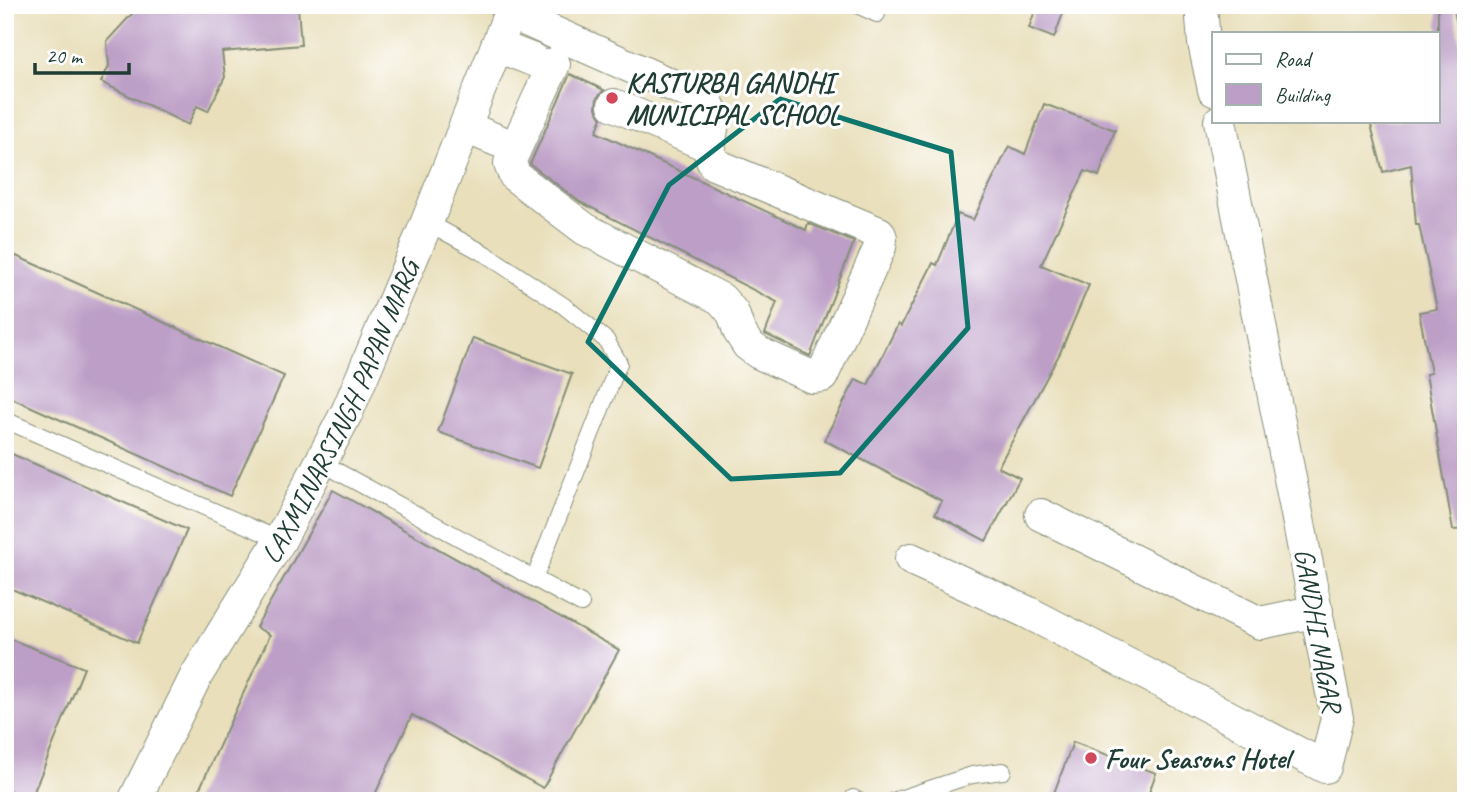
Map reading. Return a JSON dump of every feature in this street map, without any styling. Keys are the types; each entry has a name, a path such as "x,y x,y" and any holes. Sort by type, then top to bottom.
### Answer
{"street":[{"path":"1201,5 1212,80"},
{"path":"497,46 543,62 511,158 510,164 515,176 585,229 721,299 733,313 739,331 748,345 759,353 817,378 822,376 875,259 881,237 872,229 713,164 709,157 709,146 715,116 711,106 703,99 512,9"},
{"name":"LAXMINARSINGH PAPAN MARG","path":"134,801 196,676 280,540 348,410 512,9"},
{"path":"614,105 709,146"},
{"name":"GANDHI NAGAR","path":"911,559 1027,612 1325,767 1336,718 1220,122"},
{"path":"464,127 499,141"},
{"path":"1041,515 1260,623 1317,611"}],"lane":[{"path":"857,5 877,14"},
{"path":"427,222 487,255 564,306 606,341 619,363 535,577"},
{"path":"5,420 280,540"},
{"path":"320,462 581,604"},
{"path":"893,801 972,775 1003,771"}],"highlighted area":[{"path":"780,99 951,152 968,328 840,473 731,479 588,342 669,185"}],"building":[{"path":"140,5 298,7 301,45 222,52 225,77 208,111 197,106 188,125 101,82 109,66 107,41"},
{"path":"1037,5 1066,5 1054,38 1029,28"},
{"path":"1438,5 1453,5 1466,69 1466,529 1453,530 1426,374 1431,373 1419,312 1437,309 1419,225 1416,225 1411,165 1383,172 1370,122 1440,122"},
{"path":"570,74 604,90 597,98 596,108 602,118 596,132 806,230 808,223 854,242 810,356 765,334 777,302 580,202 530,164"},
{"path":"1044,104 1115,130 1099,176 1085,171 1041,265 1089,285 1060,353 998,467 1020,478 986,541 935,514 942,501 824,440 856,379 868,385 898,324 901,326 933,263 937,265 958,214 973,220 1009,146 1025,154"},
{"path":"5,251 284,376 230,496 5,395"},
{"path":"473,338 572,374 538,468 438,432"},
{"path":"5,451 187,530 137,643 5,586"},
{"path":"333,490 619,650 543,788 412,715 372,801 194,801 270,635 256,627"},
{"path":"5,637 84,668 31,799 5,789"},
{"name":"Four Seasons Hotel","path":"1073,742 1156,773 1146,801 1051,801"}],"place":[{"name":"KASTURBA GANDHI MUNICIPAL SCHOOL","path":"612,98"},
{"name":"Four Seasons Hotel","path":"1091,758"}]}
